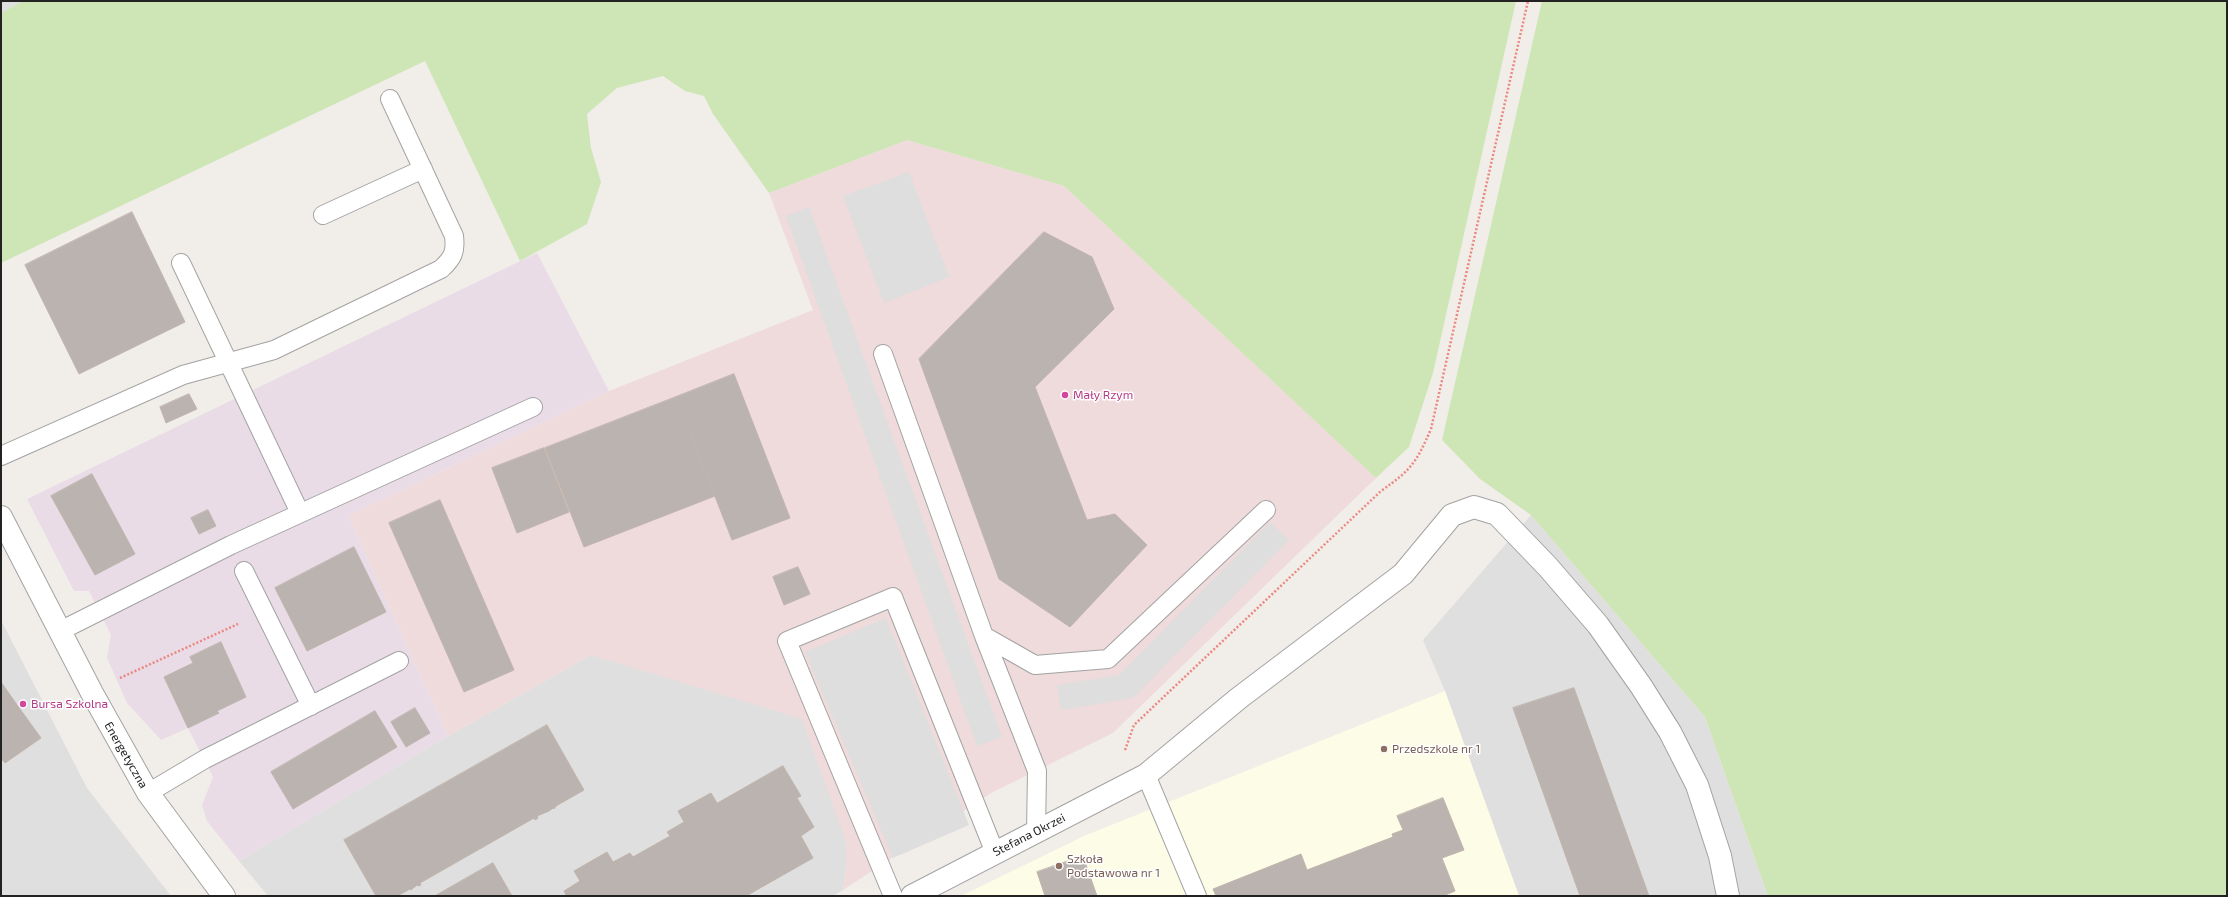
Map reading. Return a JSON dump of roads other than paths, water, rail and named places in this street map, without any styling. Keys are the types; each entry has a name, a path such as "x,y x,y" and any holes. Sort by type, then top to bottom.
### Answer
{"street":[{"name":"Stefana Okrzei","path":"912,896 1146,775 1239,698 1403,574 1452,515 1474,507 1497,514 1548,567 1598,625 1641,686 1670,732 1697,785 1720,856 1728,896"},
{"name":"Energetyczna","path":"1,517 110,727 148,793 224,896"}],"lane":[{"path":"1,456 184,375 274,350 441,269 452,259 456,247 454,236 390,99"},
{"path":"323,215 423,169"},
{"path":"181,263 300,513"},
{"path":"883,354 984,636 1037,771 1036,832"},
{"path":"60,631 300,513 532,406"},
{"path":"984,636 1035,665 1108,659 1266,510"},
{"path":"244,570 311,706"},
{"path":"893,896 787,641 893,597 995,853"},
{"path":"148,793 177,774 399,661"},
{"path":"1146,775 1197,896"}],"place":[{"name":"Mały Rzym","path":"1065,395"},
{"name":"Bursa Szkolna","path":"23,704"},
{"name":"Przedszkole nr 1","path":"1384,749"},
{"name":"Szkoła Podstawowa nr 1","path":"1059,866"}]}
